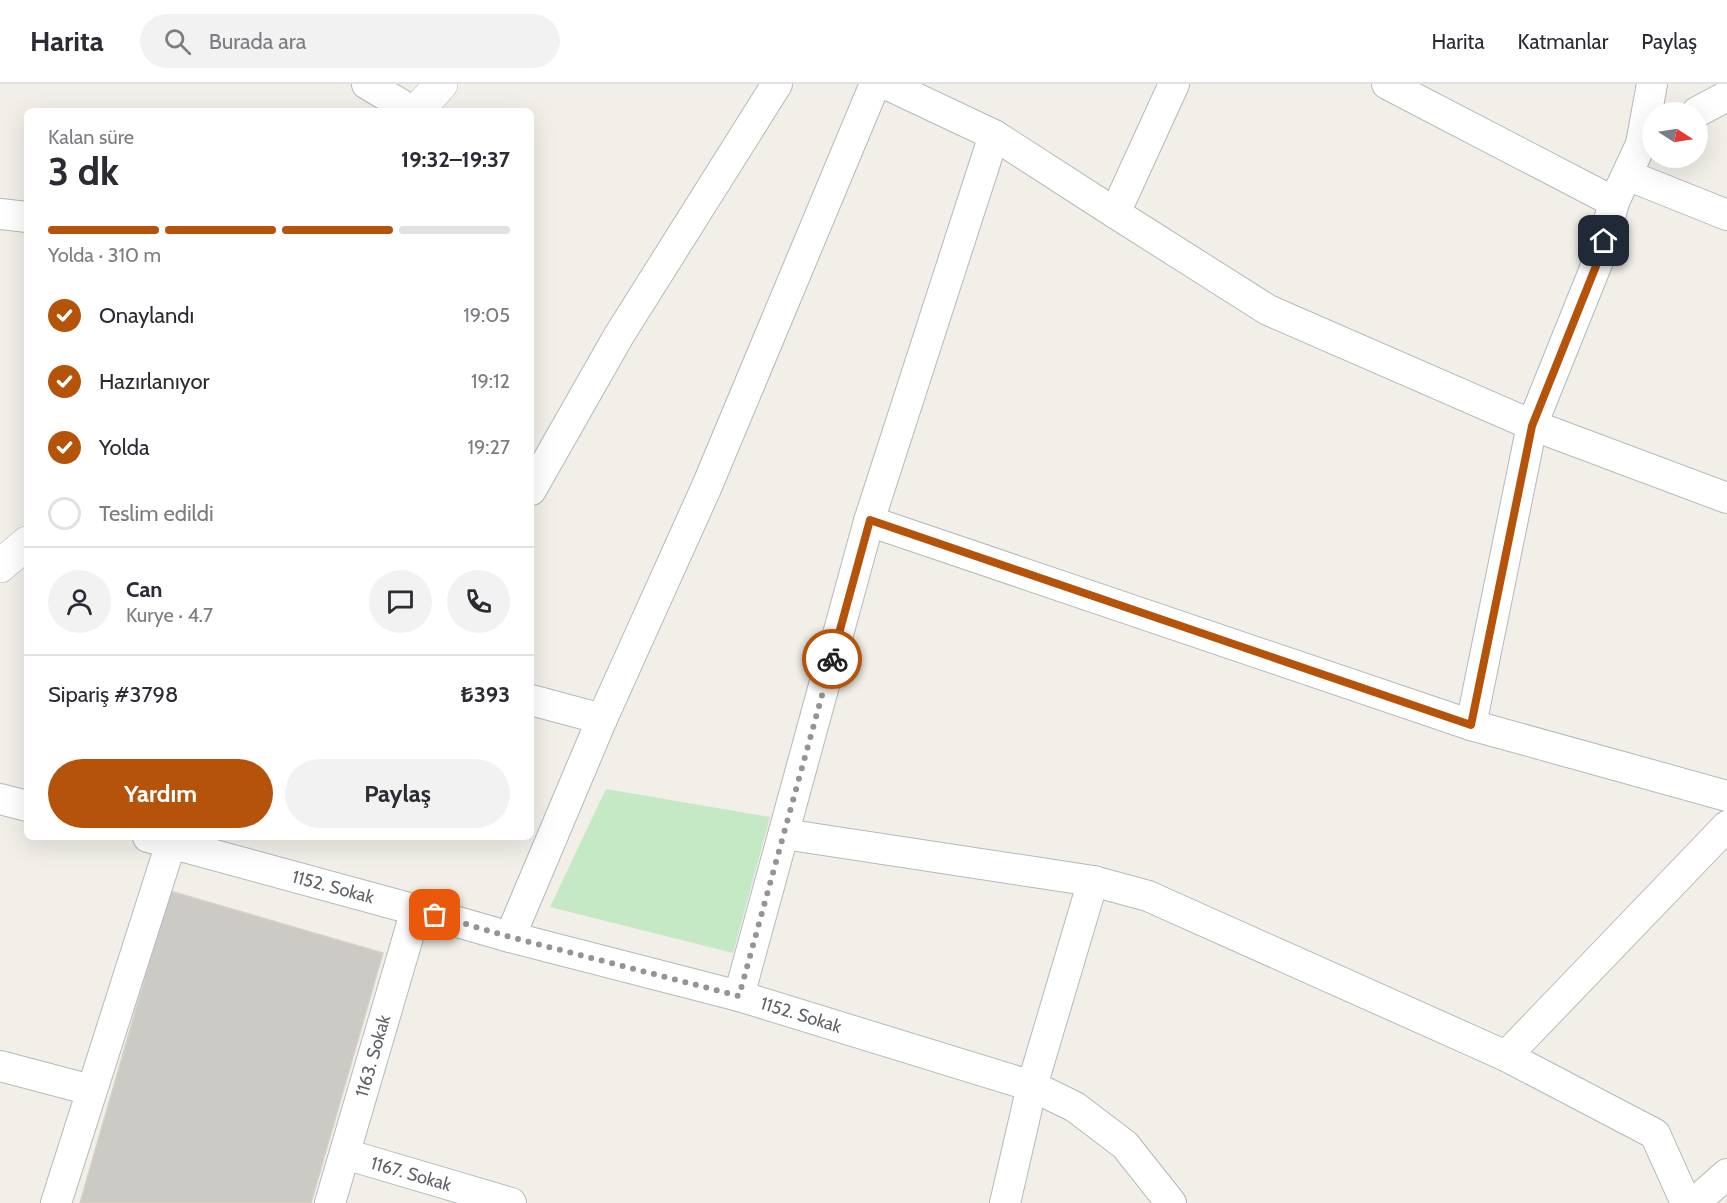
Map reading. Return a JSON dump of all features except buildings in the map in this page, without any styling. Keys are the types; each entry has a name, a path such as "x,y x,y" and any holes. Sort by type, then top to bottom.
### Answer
{"street":[{"path":"367,84 407,108"},
{"path":"420,108 441,84"},
{"path":"534,485 618,337 777,84"},
{"path":"510,937 602,718 707,486 875,84"},
{"path":"886,84 994,135 1268,310 1532,426 1727,498"},
{"path":"1115,213 1174,84"},
{"path":"1387,84 1614,202"},
{"path":"1650,102 1652,84"},
{"path":"1708,106 1727,96"},
{"path":"739,996 870,520 994,135"},
{"path":"1471,725 1532,426 1598,261 1614,202 1642,150"},
{"path":"1627,175 1727,215"},
{"path":"0,214 24,217"},
{"path":"870,520 1471,725 1727,796"},
{"path":"534,701 602,718"},
{"path":"0,799 24,805"},
{"path":"1506,1056 1727,826"},
{"path":"784,834 1093,881 1149,896 1506,1056 1655,1134 1686,1203"},
{"path":"56,1203 91,1090 159,840"},
{"name":"1152. Sokak","path":"159,840 510,937 739,996 1032,1086 1075,1107 1125,1145 1171,1203"},
{"path":"1005,1203 1032,1086 1093,881"},
{"name":"1163. Sokak","path":"330,1203 416,910"},
{"path":"0,1066 91,1090"},
{"name":"1167. Sokak","path":"345,1154 511,1203"},
{"path":"1694,1203 1727,1174"}],"green space":[{"path":"606,789 770,817 733,953 550,907"}],"way so far":[{"path":"435,915 510,937 739,996 832,659"}],"route":[{"path":"832,659 870,520 1471,725 1532,426 1604,241"}]}
